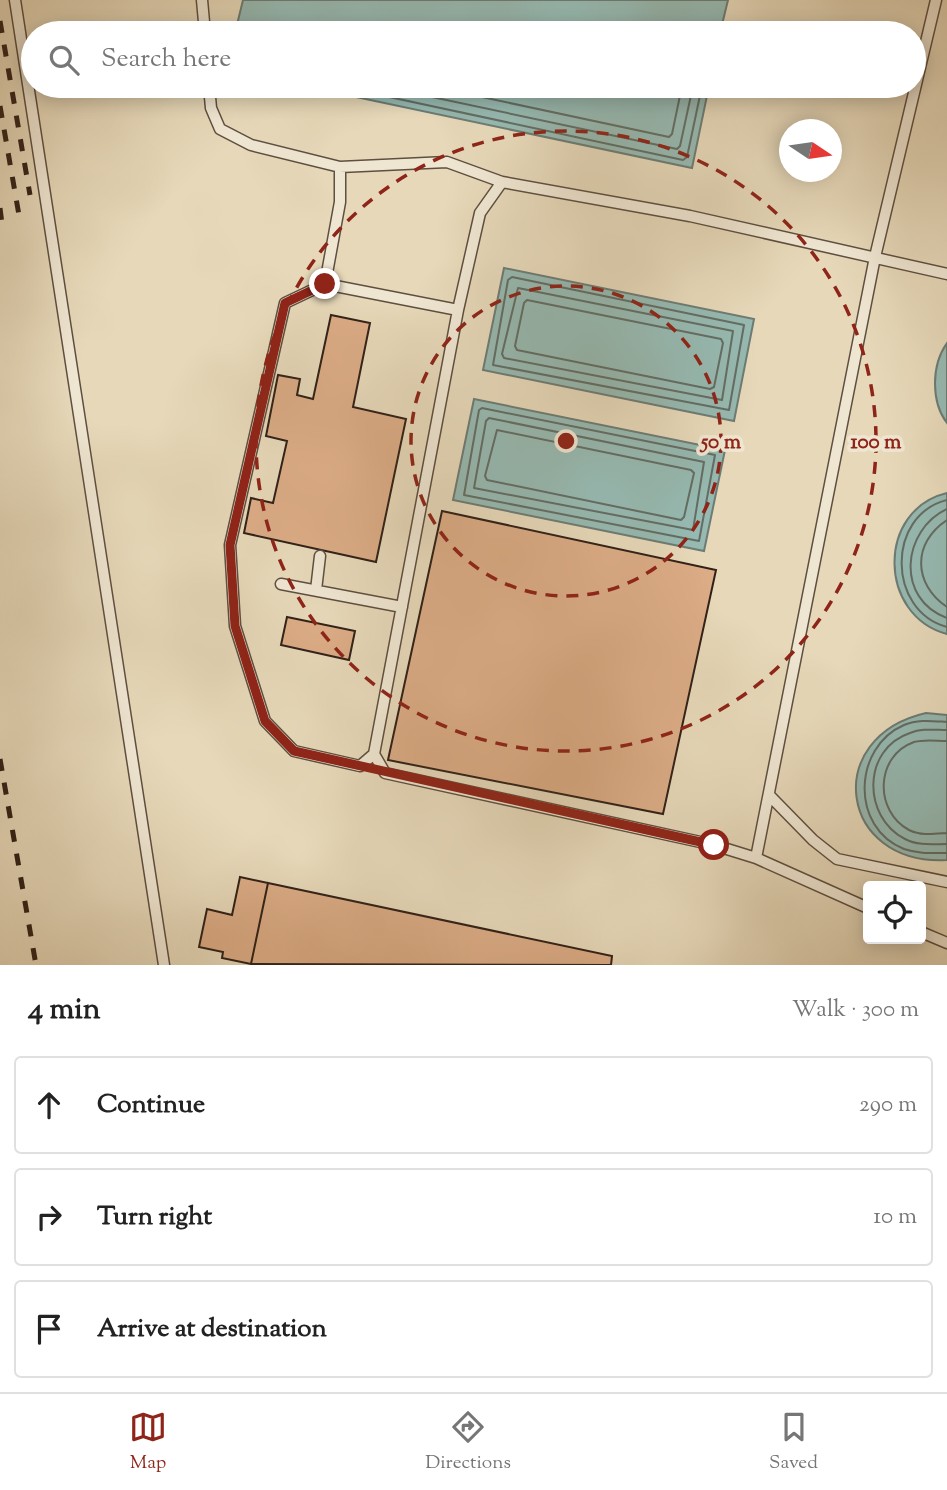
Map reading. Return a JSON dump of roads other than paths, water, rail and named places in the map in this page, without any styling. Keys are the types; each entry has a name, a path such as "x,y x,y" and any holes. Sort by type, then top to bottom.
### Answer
{"lane":[{"path":"15,0 21,39"},
{"path":"202,0 204,21"},
{"path":"926,42 936,0"},
{"path":"30,98 164,965"},
{"path":"210,98 211,108 220,129 251,145 340,167 447,162 502,182 690,216 947,274"},
{"path":"756,858 875,257 913,98"},
{"path":"325,284 340,202 340,167"},
{"path":"360,766 374,754 458,310 480,213 502,182"},
{"path":"458,310 325,284 285,303 230,545 235,626 265,721 294,751 714,845 756,858 863,906"},
{"path":"316,590 320,556"},
{"path":"281,583 402,607"},
{"path":"374,754 385,773"},
{"path":"769,795 813,841 837,859 947,882"},
{"path":"926,934 947,943"}],"water":[{"path":"243,0 728,0 723,21 238,21"},
{"path":"361,98 707,98 692,168"},
{"path":"504,268 754,319 734,421 483,370"},
{"path":"947,343 947,423 938,405 935,383 938,362"},
{"path":"474,399 725,450 704,551 453,500"},
{"path":"947,493 947,634 924,623 908,607 898,586 894,563 898,540 907,520 924,503"},
{"path":"926,713 947,715 947,860 911,856 883,843 865,822 857,798 858,772 870,747 892,726"}],"railway":[{"path":"0,21 30,195"},
{"path":"0,106 20,221"},
{"path":"0,208 2,224"},
{"path":"0,759 36,965"}]}
